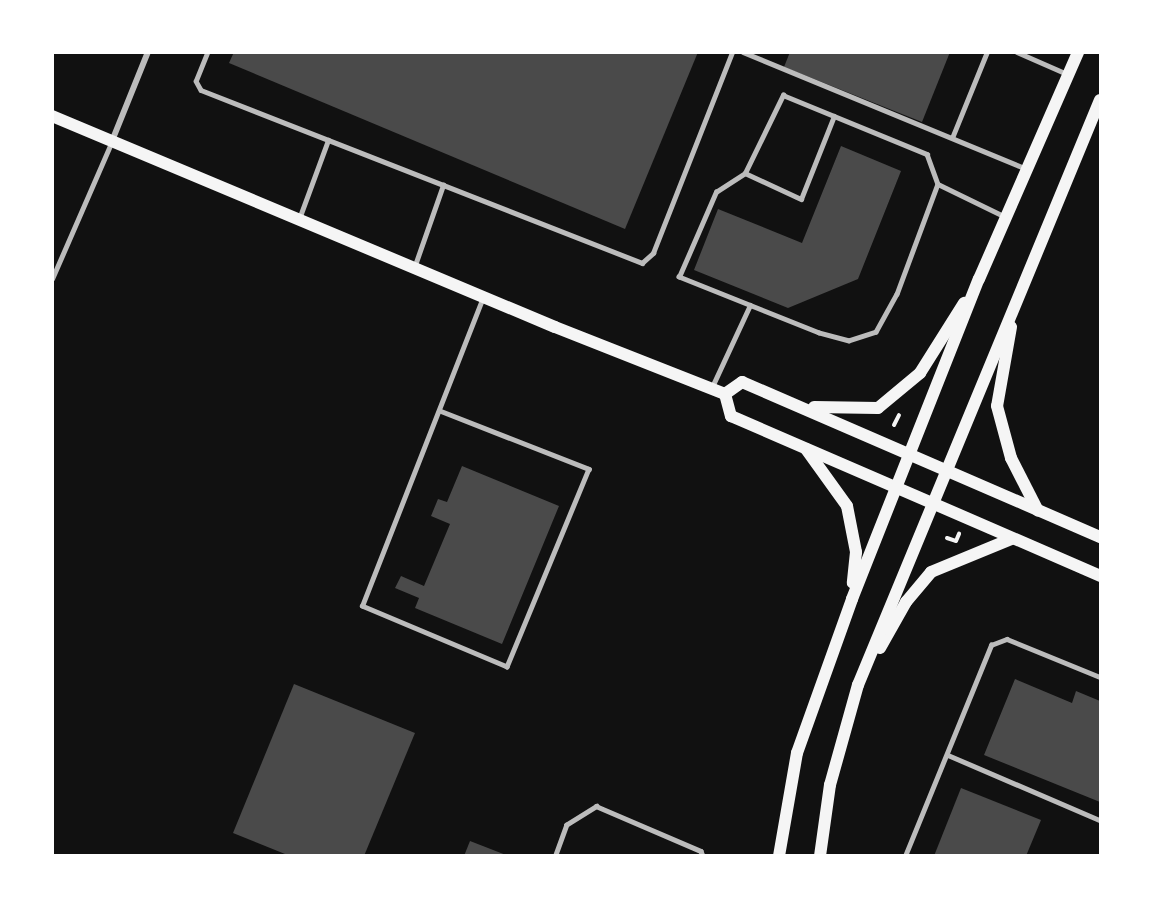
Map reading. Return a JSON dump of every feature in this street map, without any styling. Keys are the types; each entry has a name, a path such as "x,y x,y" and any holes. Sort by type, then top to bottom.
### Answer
{"main road":[{"path":"779,855 796,753 852,599 979,279 1078,52"},
{"path":"820,855 830,785 858,685 1101,100"},
{"path":"52,116 414,269 725,394"},
{"path":"801,406 878,408 920,373 979,279"},
{"path":"1015,304 997,406 1011,458 1038,511"},
{"path":"725,394 742,382 1101,537"},
{"path":"725,394 730,416 932,506 1101,576"},
{"path":"806,449 847,506 856,552 852,599"},
{"path":"858,685 906,602 931,572 1011,539"}],"street":[{"path":"111,141 148,52"}],"lane":[{"path":"208,52 196,81 201,90 642,263 652,253 732,52"},
{"path":"743,52 1027,169"},
{"path":"952,138 987,52"},
{"path":"1017,52 1068,74"},
{"path":"783,96 834,116 927,154 938,184 897,294 876,332 849,341 679,278 716,192 745,173 783,96"},
{"path":"745,173 801,200 834,116"},
{"path":"298,221 328,140"},
{"path":"52,279 111,141"},
{"path":"938,184 1006,217"},
{"path":"414,269 442,185"},
{"path":"441,411 589,469 507,667 362,606 441,411 483,297"},
{"path":"711,388 750,305"},
{"path":"905,855 948,755 991,645 999,640 1007,639 1101,677"},
{"path":"948,755 1101,820"},
{"path":"555,855 566,825 596,806 700,850 703,855"}],"path":[{"path":"894,425 899,414"},
{"path":"947,538 956,542 960,534"}],"building":[{"path":"234,52 698,52 625,229 229,63"},
{"path":"790,52 950,52 922,122 784,67"},
{"path":"841,146 901,171 858,279 788,308 694,270 718,209 802,243"},
{"path":"462,466 559,506 502,644 415,608 419,598 395,588 401,576 424,586 450,524 431,516 438,499 447,502"},
{"path":"1015,679 1072,703 1076,691 1100,701 1100,802 984,755"},
{"path":"294,684 415,733 364,856 290,856 233,833"},
{"path":"961,788 1041,820 1026,856 934,856"},
{"path":"470,841 506,855 506,856 464,856"}]}
